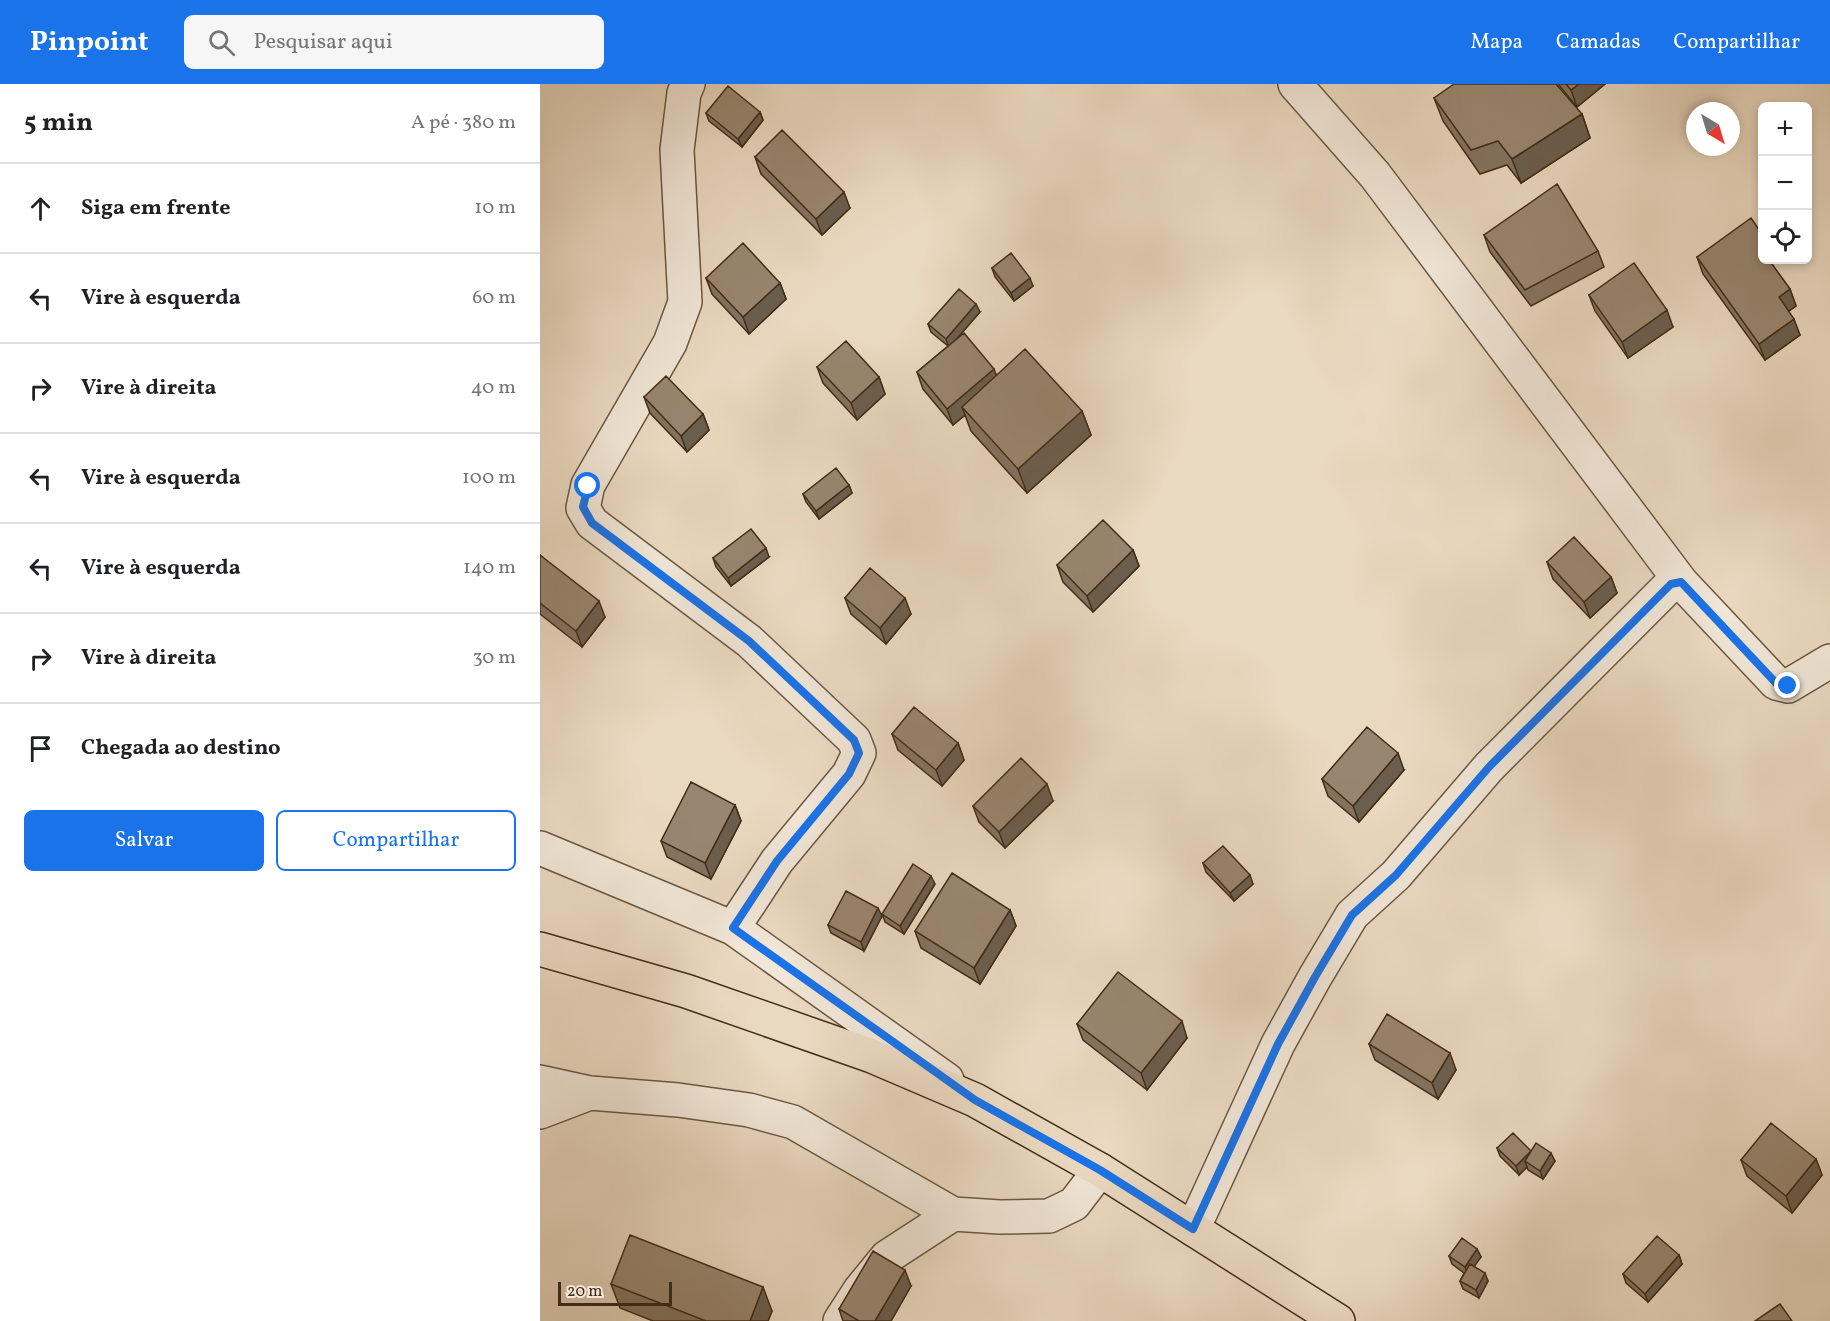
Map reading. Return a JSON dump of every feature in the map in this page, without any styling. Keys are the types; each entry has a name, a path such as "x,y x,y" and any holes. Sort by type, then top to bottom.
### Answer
{"main road":[{"path":"540,949 697,994 872,1056 975,1100 1100,1170 1338,1321"}],"street":[{"path":"688,84 684,93 678,150 685,302 670,343 588,486 583,507 592,523 749,641 854,740 859,753 849,774 777,861 733,928"},
{"path":"1295,84 1375,175 1681,582 1776,683 1788,686 1830,661"},
{"path":"1193,1229 1278,1044 1352,915 1396,875 1489,767 1671,584 1681,582"},
{"path":"540,848 733,928 975,1100"},
{"path":"540,1082 590,1092 678,1100 749,1110 793,1122 953,1214 1000,1217 1048,1216 1074,1204 1100,1170"},
{"path":"540,1112 590,1092"},
{"path":"840,1321 860,1290 887,1257 953,1214"}],"building":[{"path":"1454,84 1556,84 1582,114 1512,159 1498,141 1471,150 1434,98"},
{"path":"1566,84 1579,84 1571,90"},
{"path":"728,86 760,112 738,139 706,113"},
{"path":"782,130 844,192 816,219 755,157"},
{"path":"1557,184 1598,251 1525,290 1484,235"},
{"path":"1751,218 1758,228 1758,264 1772,264 1790,289 1779,297 1794,319 1759,344 1697,257"},
{"path":"743,243 780,283 743,317 706,278"},
{"path":"1011,253 1030,278 1011,293 992,268"},
{"path":"1634,263 1667,310 1622,342 1589,295"},
{"path":"959,289 976,304 946,339 928,324"},
{"path":"964,333 994,369 947,409 917,372"},
{"path":"846,341 879,377 851,403 817,367"},
{"path":"1025,349 1082,411 1018,469 962,407"},
{"path":"666,376 703,414 681,436 644,397"},
{"path":"836,468 849,485 816,511 803,494"},
{"path":"1103,520 1133,550 1087,596 1057,565"},
{"path":"751,529 766,548 728,578 713,558"},
{"path":"1574,537 1611,577 1584,602 1547,562"},
{"path":"540,555 599,601 576,631 540,603"},
{"path":"870,568 905,598 880,628 845,598"},
{"path":"914,707 958,743 936,770 892,734"},
{"path":"1367,727 1398,753 1353,806 1322,779"},
{"path":"1021,758 1047,784 999,832 973,806"},
{"path":"691,782 735,805 705,863 661,841"},
{"path":"1223,846 1250,875 1230,893 1203,863"},
{"path":"913,864 931,876 900,926 882,914"},
{"path":"952,873 1010,910 974,968 915,931"},
{"path":"846,891 878,908 861,942 828,925"},
{"path":"1118,972 1182,1021 1141,1073 1077,1024"},
{"path":"1387,1014 1450,1053 1432,1083 1369,1044"},
{"path":"1771,1123 1816,1159 1786,1196 1741,1160"},
{"path":"1513,1133 1531,1151 1516,1166 1497,1148"},
{"path":"1536,1143 1551,1153 1540,1171 1525,1161"},
{"path":"630,1235 763,1287 750,1321 706,1321 611,1284"},
{"path":"1657,1236 1679,1255 1645,1294 1623,1274"},
{"path":"1462,1238 1477,1249 1465,1267 1449,1256"},
{"path":"873,1251 905,1270 875,1321 859,1321 839,1309"},
{"path":"1470,1264 1485,1273 1476,1290 1460,1281"},
{"path":"1780,1304 1792,1321 1755,1321"}],"route":[{"path":"588,486 583,507 592,523 749,641 854,740 859,753 849,774 777,861 733,928 975,1100 1100,1170 1193,1229 1278,1044 1352,915 1396,875 1489,767 1671,584 1681,582 1776,683 1788,686"}]}
